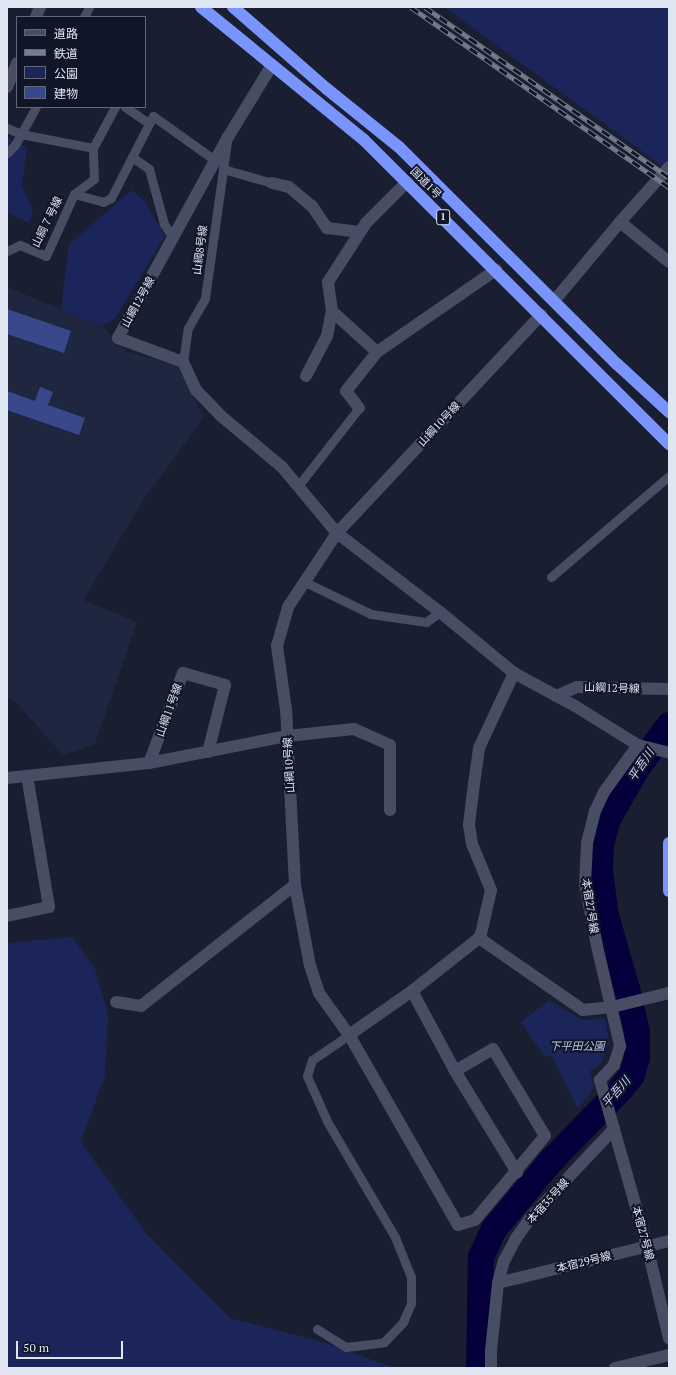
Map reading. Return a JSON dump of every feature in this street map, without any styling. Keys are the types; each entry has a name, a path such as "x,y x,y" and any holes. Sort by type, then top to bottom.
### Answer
{"highway":[{"name":"国道1号","path":"201,7 364,140 669,444"},
{"name":"国道1号","path":"233,7 327,89 399,147 617,364 669,412"},
{"path":"669,843 669,891"}],"street":[{"path":"7,87 16,65"},
{"name":"山綱12号線","path":"183,362 118,338 174,238 220,165 228,137 272,65"},
{"path":"554,301 620,222 669,167"},
{"path":"306,376 327,336 332,311 328,282 366,223 407,182"},
{"path":"272,183 289,187 312,206 327,228 360,232"},
{"path":"620,222 669,262"},
{"path":"359,408 346,391 377,352 496,270"},
{"path":"332,311 377,352"},
{"name":"山綱10号線","path":"517,1172 475,1220 458,1225 349,1035 319,993 310,966 295,885 287,736 277,646 288,607 338,533 541,315"},
{"path":"183,362 196,390 221,416 282,467 338,533 440,612 514,673 638,745 669,753"},
{"name":"山綱11号線","path":"149,763 183,673 225,685 208,752"},
{"path":"349,1035 412,991 479,938 491,890 472,844 469,824 479,748 514,673"},
{"name":"山綱12号線","path":"556,696 577,687 669,689"},
{"path":"7,778 149,763 287,736 354,729 390,745 390,810"},
{"name":"本宿27号線","path":"638,745 604,792 590,825 587,844 585,884 597,946 620,1046 614,1065 600,1080 647,1246 669,1338"},
{"path":"7,916 49,907 27,776"},
{"path":"116,1002 141,1006 295,885"},
{"path":"479,938 583,1010 612,1007 665,993"},
{"path":"412,991 455,1070 517,1172 545,1136 493,1049 455,1070"},
{"name":"本宿35号線","path":"491,1368 491,1351 498,1284 504,1261 517,1237 532,1217 612,1124"},
{"name":"本宿29号線","path":"498,1284 669,1241"},
{"path":"616,1368 669,1355"}],"lane":[{"path":"84,16 89,7"},
{"path":"7,153 15,145 35,108"},
{"path":"74,194 94,179 93,148 114,108"},
{"path":"126,108 149,123 152,116 220,165 272,183"},
{"name":"山綱７号線","path":"7,252 20,245 46,256 74,194 103,202 111,198 149,123"},
{"path":"7,128 21,134 93,148"},
{"path":"132,157 150,169 164,224 174,238"},
{"name":"山綱8号線","path":"183,362 188,328 205,298 220,165"},
{"path":"298,486 359,408"},
{"path":"551,577 669,476"},
{"path":"305,582 370,614 426,622 440,612"},
{"path":"316,1329 346,1347 384,1342 403,1322 411,1303 410,1277 395,1237 327,1121 307,1076 312,1060 349,1035"}],"shaded area":[{"path":"7,287 102,326 125,351 177,366 204,417 143,500 83,600 137,622 95,744 63,755 14,700 7,698"}],"green space":[{"path":"444,7 669,7 669,171"},
{"path":"7,138 27,148 22,185 33,210 29,223 7,213"},
{"path":"132,190 145,202 165,236 115,318 102,326 61,309 69,244"},
{"path":"72,937 95,969 108,1014 105,1075 81,1142 146,1233 230,1318 326,1343 395,1368 7,1368 7,943"},
{"name":"下平田公園","path":"549,1000 582,1020 605,1018 609,1043 601,1063 590,1071 594,1088 578,1109 552,1057 544,1056 521,1022"}],"building":[{"path":"7,309 71,331 64,353 7,334"},
{"path":"40,387 53,392 48,405 85,418 79,435 7,410 7,391 35,401"}],"waterway":[{"name":"平吾川","path":"479,1368 481,1257 494,1229 552,1160 620,1090 632,1075 637,1058 637,1032 627,989 606,916 600,872 601,845 608,819 638,767 669,725"}],"railway":[{"path":"411,7 669,187"},
{"path":"425,7 669,177"}]}
